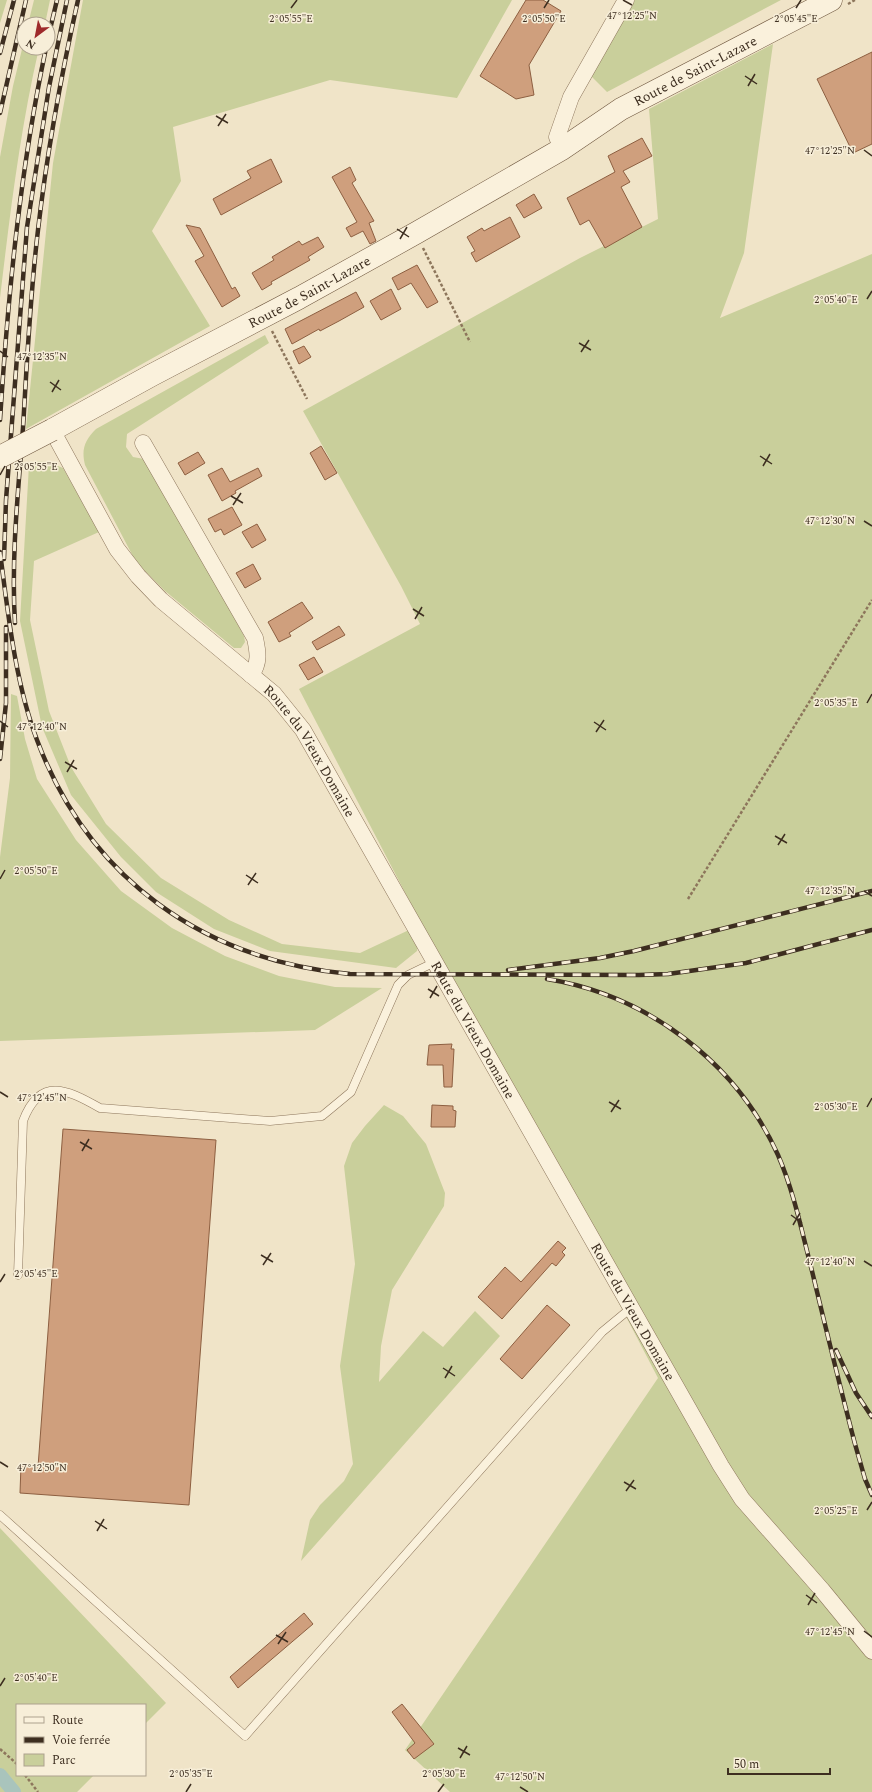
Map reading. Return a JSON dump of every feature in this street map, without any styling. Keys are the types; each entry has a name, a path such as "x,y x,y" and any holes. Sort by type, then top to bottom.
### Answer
{"main road":[{"name":"Route de Saint-Lazare","path":"0,457 416,233 562,149 621,109 831,0"}],"street":[{"path":"562,149 556,138 571,97 626,0"},
{"name":"Route du Vieux Domaine","path":"52,430 117,549 138,576 161,600 274,694 303,730 721,1466 742,1499 822,1590 872,1651"},
{"path":"143,442 255,638 259,656 255,670 251,675"}],"lane":[{"path":"18,1275 23,1121 28,1107 41,1094 60,1090 75,1094 100,1108 270,1121 322,1116 351,1092 398,985 408,975 435,962"},
{"path":"0,1515 245,1736 602,1332 631,1308"}],"path":[{"path":"416,233 470,342"},
{"path":"264,316 307,399"},
{"path":"688,900 872,600"},
{"path":"0,1749 16,1763"},
{"path":"26,1776 38,1792"}],"green space":[{"path":"0,0 7,0 0,23"},
{"path":"34,0 50,0 47,16 30,16"},
{"path":"83,0 512,0 457,98 330,80 173,127 181,181 152,231 210,326 26,429 53,163"},
{"path":"635,0 781,0 607,92 591,76"},
{"path":"773,44 744,253 720,318 872,254 872,1792 450,1792 405,1750 658,1378 299,689 420,624 401,586 303,411 580,258 658,219 649,109"},
{"path":"20,56 37,56 21,141 0,298 0,157 13,86"},
{"path":"265,335 269,343 127,434 126,447 133,457 144,459 155,471 244,636 245,642 241,648 234,648 165,591 136,562 85,465 83,454 89,437 96,429"},
{"path":"35,461 48,462 63,468 99,532 34,561 30,620 49,711 71,767 106,824 161,878 229,920 282,944 360,953 409,930 418,945 417,951 396,968 270,951 214,929 156,892 121,857 71,795 42,727 20,621 29,465"},
{"path":"11,694 17,696 25,739 37,779 76,840 121,891 172,928 225,956 279,976 335,987 382,988 315,1030 0,1041 0,857 10,778"},
{"path":"384,1105 403,1116 426,1144 445,1193 444,1206 392,1290 381,1346 379,1382 423,1331 443,1347 475,1311 500,1336 301,1561 310,1520 320,1505 344,1481 353,1464 340,1366 355,1264 344,1166 352,1143"},
{"path":"0,1528 166,1703 146,1723 146,1704 16,1704 16,1776 93,1776 77,1792 0,1792"}],"building":[{"path":"526,0 543,0 561,11 529,65 534,95 516,99 480,76"},
{"path":"872,52 872,144 853,153 817,79"},
{"path":"642,138 652,156 623,171 630,182 621,187 642,227 605,248 589,220 580,225 567,198 615,172 608,156"},
{"path":"271,159 282,182 221,215 213,199 251,178 247,171"},
{"path":"350,167 356,180 352,183 374,221 369,223 376,241 370,244 363,231 351,237 346,228 357,222 332,177"},
{"path":"534,194 542,208 524,218 516,205"},
{"path":"510,217 520,237 476,262 471,253 475,251 467,237 482,228 484,231"},
{"path":"186,225 200,228 232,289 235,287 240,296 222,307 195,261 204,256"},
{"path":"318,237 324,247 308,257 310,260 271,282 272,284 262,290 252,273 274,260 272,257 299,241 302,245"},
{"path":"417,265 438,302 427,308 411,283 398,290 392,278"},
{"path":"391,289 401,309 381,320 370,301"},
{"path":"356,292 364,307 320,331 319,329 292,344 285,329"},
{"path":"304,346 311,357 299,364 293,351"},
{"path":"321,446 337,473 325,480 310,453"},
{"path":"198,452 205,463 185,475 178,463"},
{"path":"222,468 230,482 258,468 262,476 235,491 236,493 222,501 208,475"},
{"path":"232,507 242,525 224,535 221,529 215,532 208,519"},
{"path":"257,524 266,540 252,548 242,532"},
{"path":"253,564 261,579 245,588 236,573"},
{"path":"302,602 313,618 289,633 291,636 279,642 268,622"},
{"path":"339,626 345,635 317,650 312,642"},
{"path":"314,657 323,672 308,680 299,665"},
{"path":"452,1044 451,1049 454,1049 452,1087 444,1087 443,1065 427,1065 429,1045"},
{"path":"432,1105 453,1106 453,1110 456,1111 455,1127 431,1127"},
{"path":"63,1129 216,1140 189,1505 20,1493 21,1465 38,1467"},
{"path":"558,1241 566,1248 562,1252 565,1255 556,1266 552,1263 502,1319 478,1297 505,1267 521,1282"},
{"path":"547,1305 570,1325 522,1379 500,1359"},
{"path":"304,1613 313,1624 238,1688 230,1677"},
{"path":"402,1704 434,1744 414,1759 407,1750 415,1743 392,1712"}],"waterway":[{"path":"0,1775 14,1792"}],"railway":[{"path":"0,53 14,0"},
{"path":"0,113 26,0"},
{"path":"53,16 57,0"},
{"path":"4,559 6,500 27,227 49,87 67,0"},
{"path":"15,623 14,575 16,526 35,255 50,143 78,0"},
{"path":"0,420 16,233 29,140 44,56"},
{"path":"0,552 13,647 23,695 37,740 59,789 87,833 120,871 158,904 201,930 247,951 297,966 350,974 639,975 668,974 746,963 872,930"},
{"path":"0,759 6,703 6,627"},
{"path":"508,970 600,958 634,951 872,891"},
{"path":"547,979 584,987 619,1000 653,1017 684,1038 713,1063 738,1091 760,1121 778,1155 793,1198 855,1444 865,1479 872,1495"},
{"path":"836,1350 856,1393 872,1417"}]}
